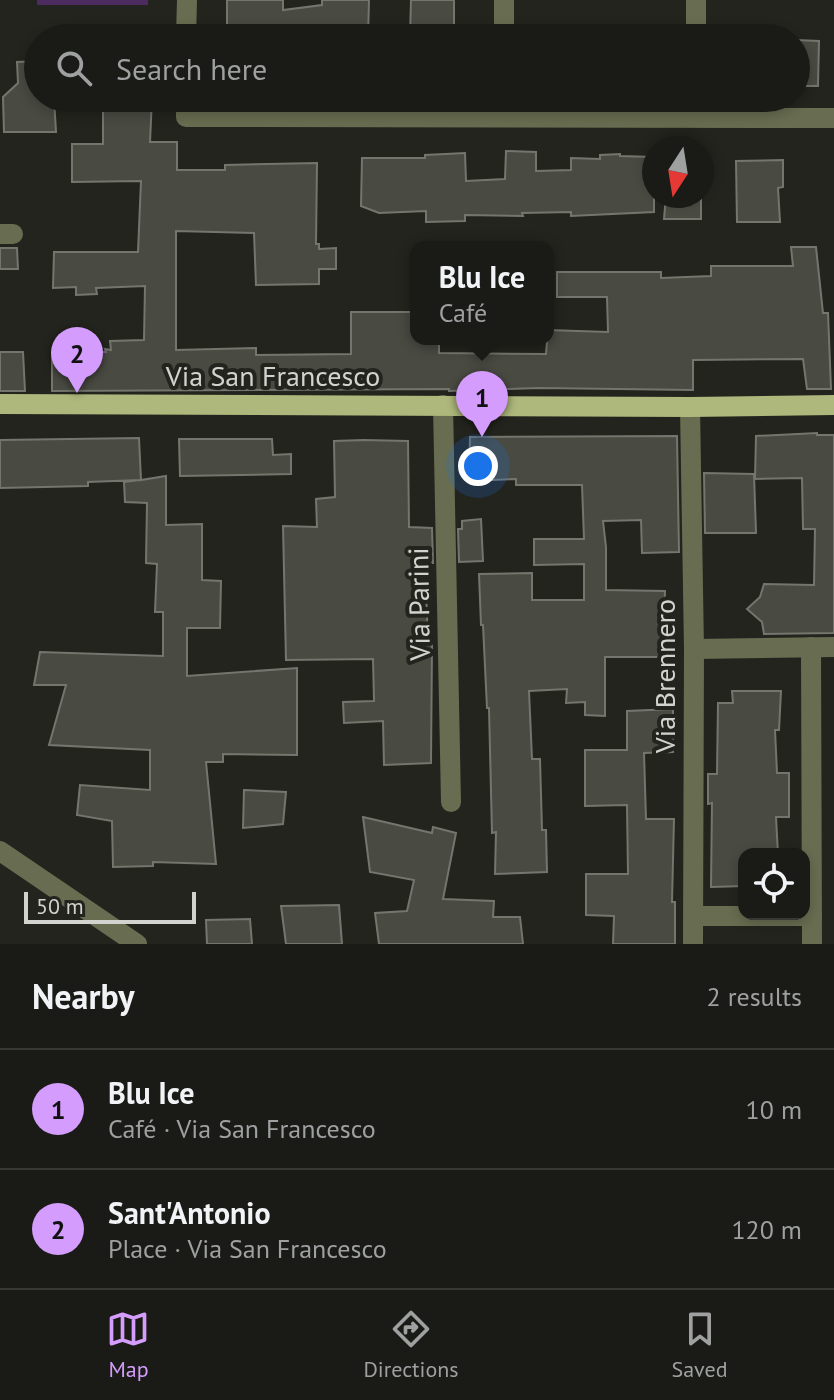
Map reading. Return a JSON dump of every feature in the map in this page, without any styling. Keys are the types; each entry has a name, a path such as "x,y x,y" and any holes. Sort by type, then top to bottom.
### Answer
{"main road":[{"name":"Via San Francesco","path":"0,404 834,405"}],"street":[{"path":"186,24 187,0"},
{"path":"504,0 504,24"},
{"path":"696,0 696,24"},
{"path":"186,112 186,117 363,112"},
{"path":"752,112 834,118"},
{"name":"Via Parini","path":"443,405 451,802"},
{"name":"Via Brennero","path":"690,407 694,649 693,944"},
{"path":"811,647 812,944"},
{"path":"694,649 834,647"},
{"path":"0,851 137,944"},
{"path":"694,916 812,916"}],"green space":[{"path":"37,0 148,0 148,5 37,5"}],"building":[{"path":"227,0 283,0 283,10 322,5 322,0 369,0 368,24 227,24"},
{"path":"411,0 454,0 454,24 410,24"},
{"path":"810,41 819,41 818,86 810,86"},
{"path":"17,62 24,62 24,112 55,112 56,132 4,132 3,97 18,83"},
{"path":"103,112 151,112 150,142 177,142 177,170 225,170 225,165 317,163 316,244 319,244 319,249 336,248 336,269 319,269 319,284 256,285 254,233 176,231 176,350 256,348 256,355 351,354 351,312 410,312 410,345 439,345 439,353 546,354 547,345 554,345 554,330 608,332 607,297 557,297 557,272 661,272 661,278 711,276 711,266 793,266 791,247 816,247 823,313 828,313 831,389 807,389 803,359 693,360 693,390 52,391 52,352 106,352 105,349 111,350 110,341 144,340 145,286 96,288 97,294 76,295 76,287 53,288 54,252 138,252 141,181 72,182 72,144 103,144"},
{"path":"506,151 536,152 536,171 571,170 571,158 600,159 600,155 620,154 642,157 642,208 654,208 654,212 571,216 571,212 522,213 523,216 465,215 465,221 426,222 426,211 379,213 361,206 362,158 425,158 425,155 465,153 466,181 505,179"},
{"path":"783,160 783,187 778,188 780,222 737,222 736,161"},
{"path":"665,208 701,208 701,219 664,219"},
{"path":"0,248 17,248 18,269 0,269"},
{"path":"0,352 23,352 25,391 0,391"},
{"path":"834,435 834,633 764,634 762,622 747,609 760,597 764,584 814,585 815,529 803,529 802,478 755,479 756,436"},
{"path":"677,436 679,552 642,553 641,520 603,521 606,590 665,591 663,657 605,657 605,716 585,715 585,702 566,703 567,689 529,691 532,759 540,759 547,872 495,874 496,832 492,833 489,708 479,574 532,573 532,600 584,600 584,564 534,565 534,539 584,539 582,485 516,485 516,479 469,481 470,437"},
{"path":"139,438 141,480 166,476 166,525 202,524 202,580 221,581 220,628 187,628 187,676 297,668 297,755 223,754 223,762 206,762 216,864 153,862 153,866 113,867 112,821 77,815 80,785 150,790 150,750 49,745 66,685 34,685 40,652 163,656 163,612 155,612 157,564 146,563 147,503 125,502 124,482 140,480 88,482 88,486 0,488 0,440"},
{"path":"179,439 272,439 273,455 291,454 291,474 180,476"},
{"path":"334,441 408,441 409,527 432,528 433,563 425,563 428,643 432,643 431,763 384,765 383,721 344,723 343,702 374,701 373,659 286,660 283,526 317,527 316,499 335,497"},
{"path":"704,473 754,474 756,533 705,533"},
{"path":"481,519 483,561 459,562 458,529 462,529 462,521"},
{"path":"732,691 781,691 779,730 775,730 777,773 789,773 789,817 776,817 778,848 738,848 738,886 711,887 712,803 708,804 708,774 717,774 718,703 733,703"},
{"path":"673,709 673,752 644,753 646,819 674,819 672,902 675,902 675,944 613,944 614,916 586,915 586,874 628,874 627,805 585,806 585,750 627,750 627,711"},
{"path":"244,790 286,792 283,824 243,828"},
{"path":"363,817 432,833 433,827 456,833 443,899 494,901 493,917 520,917 523,944 379,944 375,913 407,911 414,880 370,872"},
{"path":"339,905 342,944 286,944 281,906"},
{"path":"250,919 252,944 207,944 206,920"}],"place":[{"name":"Sant'Antonio","path":"77,393"},
{"name":"Blu Ice","path":"482,437"}]}
